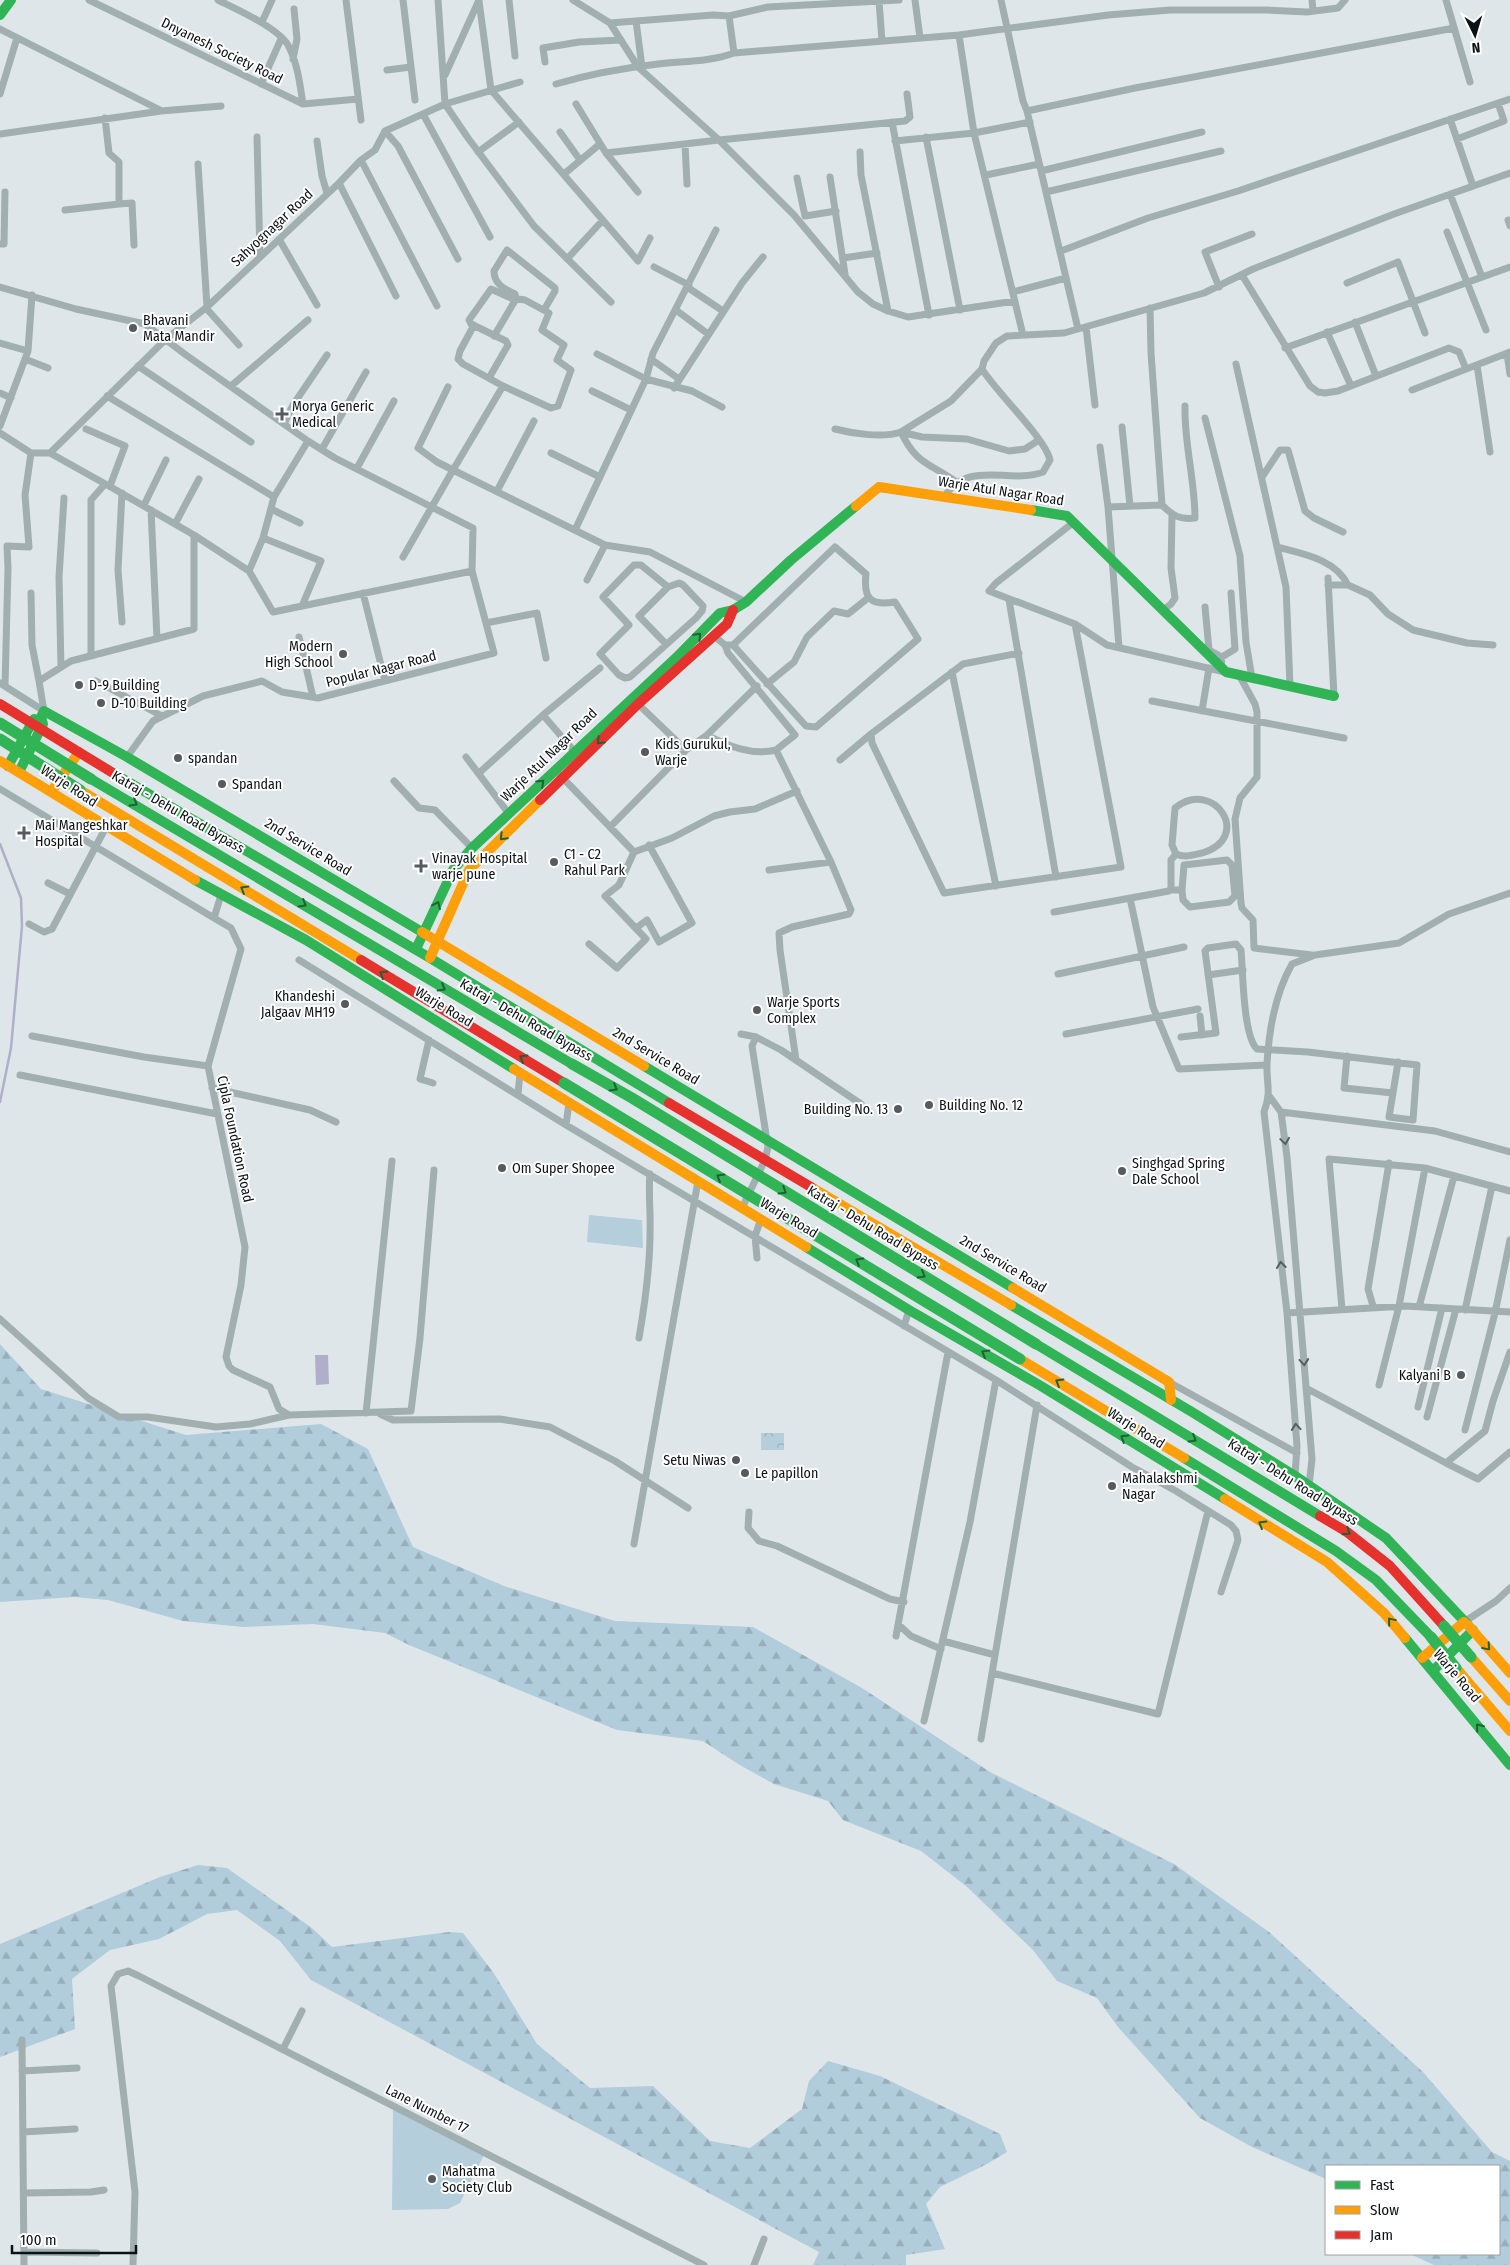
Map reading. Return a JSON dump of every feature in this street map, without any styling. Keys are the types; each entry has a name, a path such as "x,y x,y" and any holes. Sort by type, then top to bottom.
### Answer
{"main road":[{"path":"0,15 11,0"},
{"name":"Warje Atul Nagar Road","path":"430,958 469,870 558,774 574,751 677,657 720,613 733,610 746,602 791,560 879,487 1067,516 1223,666"},
{"name":"Warje Atul Nagar Road","path":"416,950 453,870 472,848 714,636 727,624 733,610"},
{"path":"720,613 727,624"},
{"path":"1223,666 1239,675 1334,696"},
{"path":"1,707 430,958 765,1160 1172,1400 1295,1476 1386,1538 1469,1626 1510,1673"},
{"path":"4,763 35,727 43,724 42,714"},
{"name":"2nd Service Road","path":"42,714 127,757 437,941 1170,1382"},
{"name":"Katraj - Dehu Road Bypass","path":"0,723 91,779 632,1098 1106,1387 1252,1472 1347,1532 1390,1566 1510,1700"},
{"path":"19,772 35,727"},
{"path":"0,739 80,790 1336,1551 1376,1580 1430,1637 1510,1731"},
{"path":"51,792 79,752"},
{"name":"Warje Road","path":"4,763 106,827 221,895 306,940 569,1103 910,1310 1041,1386 1327,1562 1384,1613 1510,1765"},
{"path":"459,862 469,870"},
{"path":"1170,1382 1172,1400"},
{"path":"1422,1658 1469,1626"},
{"path":"1432,1671 1469,1626"}],"street":[{"name":"Dnyanesh Society Road","path":"89,0 303,104"},
{"path":"218,0 262,22 289,45 293,59"},
{"path":"262,22 272,0"},
{"path":"346,0 361,120"},
{"path":"404,0 415,100"},
{"path":"438,0 446,104 478,152 534,226 611,302"},
{"path":"444,78 479,0"},
{"path":"479,0 491,90 638,261 650,238"},
{"path":"509,0 515,56"},
{"path":"573,0 610,23 640,67 720,140 794,215 845,274 858,292 873,304 888,312 908,317 1015,301"},
{"path":"610,23 729,16 768,7 899,0"},
{"path":"915,0 920,38"},
{"path":"1001,0 1023,101 1030,122 1078,329"},
{"path":"1312,0 1313,11"},
{"path":"556,84 594,73 716,60 734,53 960,35 1009,30 1108,15 1170,10 1313,11 1338,8 1345,0"},
{"path":"1446,0 1470,82"},
{"path":"879,1 882,41"},
{"path":"293,59 297,39 294,9"},
{"path":"729,16 734,53"},
{"path":"636,20 640,67"},
{"path":"1027,111 1135,88 1454,28"},
{"path":"0,29 161,110"},
{"path":"960,35 974,133 986,175 1023,335"},
{"path":"0,94 17,38"},
{"path":"261,84 281,39"},
{"path":"545,62 543,48 579,42 621,40"},
{"name":"Dnyanesh Society Road","path":"293,59 303,104"},
{"path":"387,70 411,68"},
{"path":"458,258 398,146 385,131 446,104 520,82"},
{"path":"606,153 904,121 910,117 907,94"},
{"path":"303,104 358,99"},
{"path":"1061,251 1148,218 1238,191 1510,99"},
{"path":"1457,139 1504,121 1498,103"},
{"path":"576,104 606,153 638,192"},
{"path":"0,134 161,110 221,106"},
{"path":"424,114 490,237"},
{"path":"105,118 108,154 119,162 119,204"},
{"path":"1450,119 1473,186"},
{"path":"478,152 518,122"},
{"path":"892,122 930,315"},
{"path":"895,141 974,133 1030,122"},
{"name":"Sahyognagar Road","path":"50,453 166,339 206,307 339,183 361,160 375,150 385,131"},
{"path":"560,132 580,160"},
{"path":"986,175 1040,167 1202,132"},
{"path":"257,137 260,257"},
{"path":"926,137 960,310"},
{"path":"317,141 322,176 327,193"},
{"path":"564,174 600,144"},
{"path":"685,144 687,184"},
{"path":"1046,192 1220,151"},
{"path":"860,152 861,175 888,312"},
{"path":"361,160 437,306"},
{"path":"198,164 206,307 239,345"},
{"path":"835,429 860,433 894,434 901,432 952,401 982,369 984,361 996,343 1007,336 1064,333 1219,287 1253,269 1510,173"},
{"path":"830,177 845,274"},
{"path":"798,178 805,216 836,211"},
{"path":"339,183 396,296"},
{"path":"0,244 4,244 5,192"},
{"path":"1450,194 1482,277"},
{"path":"64,210 132,203 134,244"},
{"path":"567,259 603,220"},
{"path":"575,530 646,379 651,359 716,230"},
{"path":"1447,232 1486,330"},
{"path":"1219,287 1206,252 1252,234"},
{"path":"279,239 317,305"},
{"path":"494,336 516,299 515,294 503,288 494,275 494,271 507,250 555,288 544,310"},
{"path":"843,258 877,253"},
{"path":"674,388 723,311 763,258"},
{"path":"1347,283 1398,262 1414,301 1424,333"},
{"path":"654,267 688,286 723,311"},
{"path":"1285,348 1510,267"},
{"path":"1242,275 1285,348 1314,390 1331,393 1449,348 1459,352 1466,369"},
{"path":"1013,292 1066,278"},
{"path":"0,287 76,309 145,324 308,441 433,506"},
{"path":"474,325 460,351 458,359 462,364 503,386 552,408 558,406 571,370 557,361 564,345 542,330 549,314 525,300 489,290 470,318 470,322 474,325 506,341 508,345 489,378"},
{"path":"0,426 28,351 32,295"},
{"path":"1150,308 1151,353 1162,506"},
{"path":"676,310 708,334"},
{"path":"231,386 308,320"},
{"path":"1355,322 1376,376"},
{"path":"1086,327 1095,405"},
{"path":"1327,332 1351,386"},
{"path":"0,343 28,351"},
{"path":"1412,390 1508,353 1510,374"},
{"path":"597,354 646,379 674,388 692,391 722,407"},
{"path":"284,424 293,404 327,355"},
{"path":"26,359 48,368"},
{"path":"651,359 679,379"},
{"path":"1236,364 1286,587 1290,686"},
{"path":"1477,365 1490,452"},
{"path":"138,366 251,442"},
{"path":"944,497 950,489 965,478 978,475 1023,477 1043,472 1050,460 1048,451 982,369"},
{"path":"322,449 366,372"},
{"path":"403,557 503,386"},
{"path":"448,387 418,448 437,462 605,545 650,552 746,602"},
{"path":"592,391 632,410"},
{"path":"0,394 11,398"},
{"path":"107,396 274,496"},
{"path":"358,468 394,401"},
{"path":"1108,508 1162,506 1172,515 1184,520 1195,518 1193,476 1184,430 1185,406"},
{"path":"1205,418 1240,556 1246,642 1252,678"},
{"path":"497,491 534,421"},
{"path":"1122,427 1130,506"},
{"path":"86,429 125,446 108,485 91,500 92,656"},
{"path":"901,432 922,437 967,439 1009,451 1025,449 1039,440"},
{"path":"901,432 909,449 916,457 958,483"},
{"path":"0,433 32,453 50,453 108,485 194,535 249,571 273,612 472,571"},
{"path":"249,571 263,538 274,496 308,441"},
{"path":"1100,447 1108,508 1119,647"},
{"path":"1262,478 1280,450 1288,450 1305,511 1314,518 1343,532"},
{"path":"2,684 8,568 6,546 29,547 25,495 32,453"},
{"path":"551,453 600,477"},
{"path":"144,506 166,460"},
{"path":"174,524 199,479"},
{"path":"122,493 118,570 122,622"},
{"path":"61,667 59,577 64,498"},
{"name":"Popular Nagar Road","path":"127,757 153,721 203,696 262,681 282,692 318,698 494,653 472,571 473,528 433,506"},
{"path":"271,509 300,523"},
{"path":"151,510 157,639"},
{"path":"1163,610 1171,604 1174,598 1171,568 1172,515"},
{"path":"1074,522 989,591 1075,624 1107,645 1209,668 1223,666 1235,649 1232,593"},
{"path":"39,681 71,662 194,629 194,535"},
{"path":"263,538 321,561 302,606"},
{"path":"587,580 605,545"},
{"path":"724,644 733,645 806,726 816,728 918,639 895,602 882,604 868,598 864,586 866,574 835,546 733,645"},
{"path":"1277,547 1323,561 1344,577 1348,585"},
{"path":"666,644 639,616 668,587 678,583 684,585 703,608 702,612 630,677 625,678 619,675 600,654 629,625 603,597 634,565 641,565 668,587"},
{"path":"1334,696 1328,581 1348,585 1370,595 1388,614 1412,630 1467,643 1494,645"},
{"path":"31,593 32,645 39,681 42,714"},
{"path":"363,593 385,681"},
{"path":"767,684 794,662 806,638 834,612 848,614 868,598"},
{"path":"1009,600 1056,876"},
{"path":"1205,607 1209,650 1223,666"},
{"path":"486,623 537,613 546,658"},
{"path":"871,734 872,743 944,893 1121,867 1075,624"},
{"path":"299,636 313,697"},
{"path":"707,735 738,748 762,754 776,750 795,735 757,686 728,653 724,644 714,636"},
{"path":"840,760 963,664 1019,653"},
{"path":"479,773 543,715 600,668"},
{"path":"1202,711 1209,668"},
{"path":"952,672 996,886"},
{"path":"1239,675 1255,704 1257,722 1257,777 1240,798 1239,810 1235,817 1242,908 1253,920 1254,948 1315,955"},
{"path":"96,681 162,716"},
{"name":"2nd Service Road","path":"2,684 42,714"},
{"path":"610,827 686,750 707,735 757,686"},
{"path":"1152,701 1344,738"},
{"path":"638,704 686,750"},
{"path":"543,715 574,751"},
{"path":"776,750 831,862 851,910 849,914 792,927 779,934 796,1060"},
{"path":"466,757 509,814"},
{"path":"558,774 634,852"},
{"path":"394,781 419,808 435,810 472,848"},
{"name":"Cipla Foundation Road","path":"0,789 231,928 241,949 208,1066 245,1247 241,1285 226,1356 227,1362 233,1370 270,1387 279,1409 289,1415"},
{"path":"589,944 617,968 646,939 605,896 619,885 634,852 672,838 714,816 755,809 797,791"},
{"path":"1204,798 1218,808 1225,816 1227,829 1224,839 1211,850 1189,856 1176,854 1172,844 1175,808 1185,800 1204,798"},
{"path":"29,924 44,932 52,929 106,827"},
{"path":"636,928 647,920 659,942 692,923 649,845"},
{"path":"1170,890 1171,860 1176,854"},
{"path":"1227,860 1232,865 1235,896 1229,902 1190,907 1184,900 1182,890 1184,866 1227,860"},
{"path":"769,870 831,862"},
{"path":"48,883 70,894"},
{"path":"1054,912 1170,890 1182,890"},
{"path":"1295,1476 1297,1453 1286,1313 1264,1112 1270,1097 1266,1065 1268,1050 1282,982 1292,964 1315,955 1399,943 1449,914 1510,893"},
{"path":"214,918 221,895"},
{"path":"1130,898 1141,957 1156,1018 1179,1069 1266,1065"},
{"path":"1181,1037 1216,1032 1205,951 1208,948 1238,946 1241,950 1249,1038 1257,1049 1347,1056 1398,1062 1417,1065 1413,1120 1390,1117 1398,1062"},
{"path":"1058,974 1184,947"},
{"path":"299,960 566,1125 996,1380 1132,1467 1176,1491 1231,1525 1236,1531 1238,1540 1220,1592"},
{"path":"1208,975 1243,970"},
{"path":"1066,1034 1156,1018 1199,1013 1202,1035"},
{"path":"741,1034 756,1037 796,1060 861,1104"},
{"path":"32,1036 144,1057 208,1066"},
{"path":"742,1208 765,1160 768,1141 752,1046 756,1037"},
{"path":"429,1040 420,1079 433,1083"},
{"path":"1347,1056 1344,1088 1393,1093"},
{"path":"518,1094 520,1073"},
{"path":"20,1074 217,1114"},
{"path":"212,1088 310,1110 336,1122"},
{"path":"1270,1097 1281,1112 1287,1157 1312,1459 1309,1486"},
{"path":"566,1125 569,1103"},
{"path":"1281,1112 1434,1132 1510,1152"},
{"path":"1342,1309 1329,1159 1389,1163 1426,1168 1510,1191"},
{"path":"366,1413 392,1161"},
{"path":"1373,1306 1368,1289 1389,1163"},
{"path":"1379,1384 1399,1306 1426,1168"},
{"path":"0,1319 88,1398 119,1417 148,1417 216,1427 250,1424 289,1415 411,1411 420,1338 434,1170"},
{"path":"639,1338 649,1262 648,1194 650,1174"},
{"path":"1419,1307 1454,1176"},
{"path":"634,1544 698,1181"},
{"path":"1465,1310 1492,1186"},
{"path":"756,1258 755,1236 761,1219"},
{"path":"1466,1430 1495,1312 1510,1240"},
{"path":"1286,1313 1373,1306 1510,1312"},
{"path":"1418,1407 1442,1308"},
{"path":"1427,1417 1456,1309"},
{"path":"904,1326 910,1310"},
{"path":"896,1636 904,1602 948,1352"},
{"path":"1446,1463 1485,1431 1510,1352"},
{"path":"924,1721 970,1522 996,1380"},
{"name":"2nd Service Road","path":"1170,1382 1297,1453"},
{"path":"1306,1388 1478,1479 1510,1452"},
{"path":"981,1739 1037,1405"},
{"path":"378,1413 393,1420 500,1419 550,1427 615,1461 688,1508"},
{"path":"992,1673 1158,1714 1208,1511"},
{"path":"748,1512 748,1528 751,1534 759,1540 777,1546 890,1599 904,1602"},
{"path":"1469,1626 1510,1588"},
{"path":"899,1625 912,1636 942,1645 995,1655"},
{"name":"Lane Number 17","path":"133,2265 136,2192 111,1986 118,1974 128,1971 704,2265"},
{"path":"283,2049 302,2011"},
{"path":"22,2040 24,2265"},
{"path":"22,2071 77,2068"},
{"path":"23,2132 75,2129"},
{"path":"24,2193 91,2192 104,2190"},
{"path":"754,2265 764,2239"},
{"path":"24,2252 97,2253"}],"green space":[{"path":"589,1215 642,1220 643,1248 587,1242"},
{"path":"0,1344 41,1389 186,1435 321,1424 368,1449 413,1547 504,1586 615,1621 753,1627 862,1688 990,1772 1174,1864 1269,1932 1423,2072 1492,2152 1510,2161 1510,2265 1434,2265 1412,2255 1500,2255 1500,2165 1325,2165 1325,2179 1252,2147 1200,2118 1118,2027 1097,1998 1057,1981 1033,1950 966,1886 921,1851 843,1820 828,1801 774,1784 738,1764 703,1741 617,1730 409,1645 385,1633 313,1624 243,1627 183,1621 108,1600 74,1597 0,1602"},
{"path":"761,1433 784,1433 784,1450 761,1450"},
{"path":"198,1865 227,1868 312,1928 332,1947 449,1932 463,1933 493,1972 537,2044 590,2088 653,2086 710,2141 750,2148 802,2109 809,2081 828,2061 880,2076 1000,2134 1007,2152 940,2187 926,2204 945,2249 906,2255 906,2265 813,2265 819,2252 311,1980 280,1941 237,1910 207,1914 159,1939 110,1950 72,1979 75,2029 0,2057 0,1944 160,1877"},
{"name":"Mahatma Society Club","path":"393,2108 484,2155 460,2203 448,2209 392,2210"}],"shaded area":[{"path":"315,1355 328,1355 329,1384 316,1385"}],"waterway":[{"path":"0,844 21,898 22,926 11,1048 0,1102"}],"traffic: fast":[{"path":"0,15 11,0"},
{"path":"416,949 453,870 472,848 677,657 720,613 733,610 746,602 791,560 856,506"},
{"path":"1031,510 1067,516 1226,672 1334,696"},
{"path":"19,772 43,724 41,717 44,711 127,757 422,932"},
{"path":"8,766 34,719"},
{"path":"0,723 91,779"},
{"path":"0,739 80,790"},
{"path":"113,773 430,958 669,1103"},
{"path":"91,779 572,1064"},
{"path":"195,880 306,940 514,1069"},
{"path":"572,1064 632,1098 1036,1344"},
{"path":"644,1066 1013,1288"},
{"path":"564,1083 1020,1359"},
{"path":"806,1247 909,1310 1041,1386 1225,1499"},
{"path":"1011,1305 1192,1412 1295,1476 1386,1538 1468,1625"},
{"path":"1036,1344 1320,1516"},
{"path":"1184,1458 1336,1551 1376,1580 1431,1637"},
{"path":"1444,1626 1471,1657"},
{"path":"1433,1671 1473,1630"},
{"path":"1431,1637 1456,1668"},
{"path":"1405,1638 1510,1765"}],"traffic: slow":[{"path":"856,506 879,487 1031,510"},
{"path":"51,792 79,752"},
{"path":"0,761 195,880"},
{"path":"80,790 361,960"},
{"path":"430,958 469,870 540,800"},
{"path":"422,932 644,1066"},
{"path":"514,1069 806,1247"},
{"path":"811,1187 1011,1305"},
{"path":"1013,1288 1169,1382 1171,1400"},
{"path":"1020,1359 1184,1458"},
{"path":"1225,1499 1327,1562 1384,1613 1405,1638"},
{"path":"1422,1658 1464,1622"},
{"path":"1468,1625 1510,1673"},
{"path":"1471,1657 1510,1701"},
{"path":"1456,1668 1510,1731"}],"traffic: jam":[{"path":"540,800 638,704 727,624 733,610"},
{"path":"0,704 113,773"},
{"path":"361,960 564,1083"},
{"path":"669,1103 811,1187"},
{"path":"1320,1516 1347,1532 1390,1566 1444,1626"}],"place":[{"name":"Bhavani Mata Mandir","path":"133,328"},
{"name":"Morya Generic Medical","path":"282,414"},
{"name":"Modern High School","path":"343,654"},
{"name":"D-9 Building","path":"79,685"},
{"name":"D-10 Building","path":"101,703"},
{"name":"Kids Gurukul, Warje","path":"645,752"},
{"name":"spandan","path":"178,758"},
{"name":"Spandan","path":"222,784"},
{"name":"Mai Mangeshkar Hospital","path":"24,833"},
{"name":"C1 - C2 Rahul Park","path":"554,862"},
{"name":"Vinayak Hospital warje pune","path":"421,866"},
{"name":"Khandeshi Jalgaav MH19","path":"345,1004"},
{"name":"Warje Sports Complex","path":"757,1010"},
{"name":"Building No. 12","path":"929,1105"},
{"name":"Building No. 13","path":"898,1109"},
{"name":"Om Super Shopee","path":"502,1168"},
{"name":"Singhgad Spring Dale School","path":"1122,1171"},
{"name":"Kalyani B","path":"1461,1375"},
{"name":"Setu Niwas","path":"736,1460"},
{"name":"Le papillon","path":"745,1473"},
{"name":"Mahalakshmi Nagar","path":"1112,1486"},
{"name":"Mahatma Society Club","path":"432,2179"}]}
